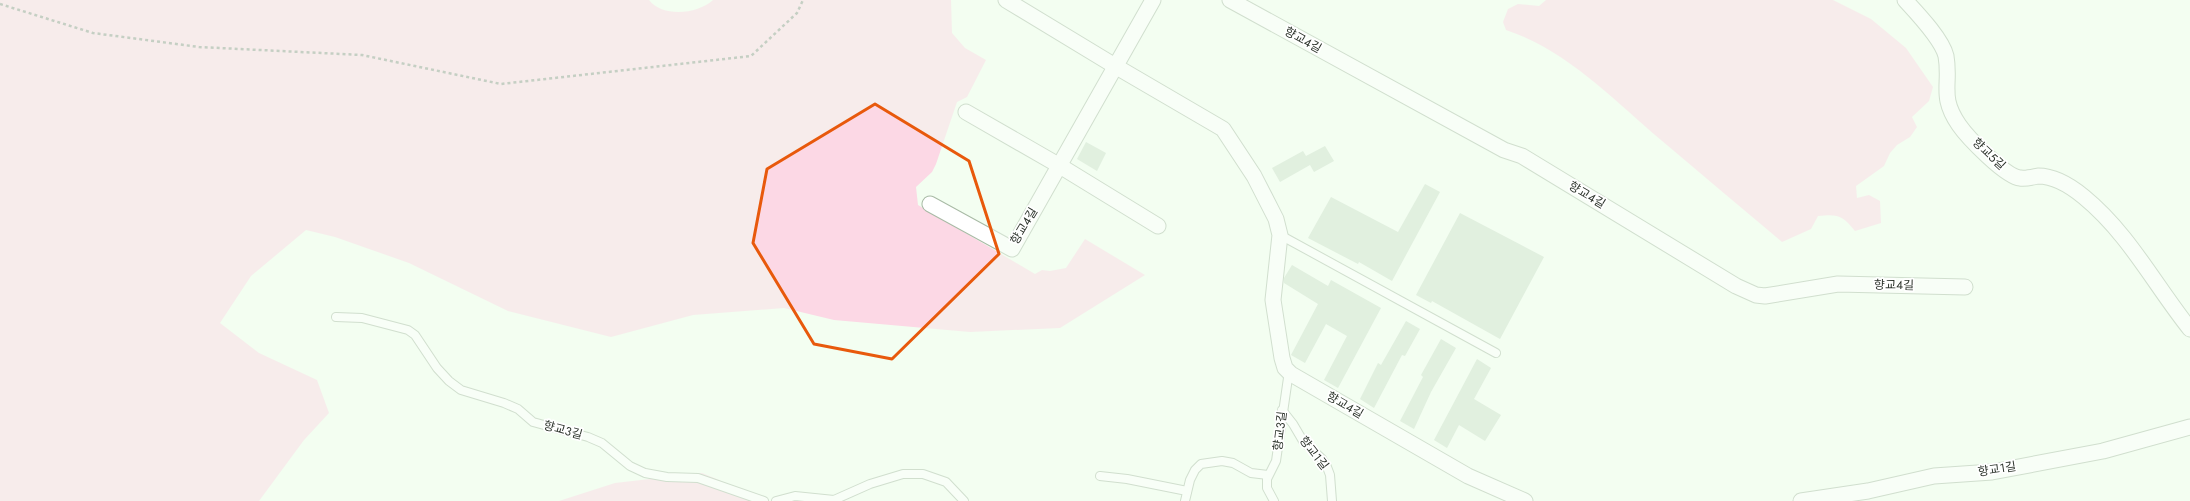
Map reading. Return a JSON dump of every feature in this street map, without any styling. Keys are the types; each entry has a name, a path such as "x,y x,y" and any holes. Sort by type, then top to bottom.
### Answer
{"street":[{"path":"1006,0 1114,66 1223,129 1254,176 1276,219 1280,235 1273,300 1282,358 1289,371"},
{"name":"향교4길","path":"930,204 1012,248 1060,166 1114,66 1153,0"},
{"name":"향교4길","path":"1230,0 1504,150 1522,156 1736,286 1756,295 1765,296 1838,284 1965,287"},
{"name":"향교5길","path":"1905,0 1940,44 1946,55 1947,98 1960,125 2000,167 2019,178 2040,176 2058,180 2083,197 2117,228 2167,301 2190,329"},
{"path":"966,112 1060,166 1158,226"},
{"name":"향교4길","path":"1289,371 1468,476 1525,501"},
{"name":"향교1길","path":"1801,501 1868,491 1934,476 1992,472 2103,451 2190,427"}],"lane":[{"path":"1280,235 1496,353"},
{"name":"향교3길","path":"336,317 362,318 408,330 415,335 437,368 448,381 461,390 504,403 518,409 533,422 588,437 602,443 630,466 645,473 668,477 698,478 764,501"},
{"name":"향교3길","path":"1268,475 1276,461 1282,410 1289,371"},
{"name":"향교1길","path":"1282,410 1294,424 1303,441 1322,459 1327,467 1330,475 1332,501"},
{"path":"1185,501 1194,470 1201,464 1222,462 1233,463 1251,473 1268,475 1267,488 1274,501"},
{"path":"776,501 795,496 834,500 870,484 903,474 923,474 946,482 964,501"},
{"path":"1100,476 1127,479 1187,491"}],"path":[{"path":"0,4 93,33 199,47 362,55 501,84 751,56 797,12 803,0"}],"highlighted area":[{"path":"875,104 969,161 999,254 892,359 814,344 753,243 767,169"}],"shaded area":[{"path":"0,0 649,0 655,6 663,10 681,12 690,11 707,5 713,0 951,0 952,33 965,48 986,60 967,97 957,102 932,172 916,187 918,205 1035,274 1042,270 1050,271 1066,268 1085,239 1145,275 1060,328 970,332 834,320 784,308 693,315 611,337 508,311 409,263 335,237 306,230 251,276 220,323 259,353 317,380 329,413 304,440 259,501 0,501"},
{"path":"1546,0 1833,0 1871,19 1906,48 1933,87 1929,101 1912,117 1917,127 1910,137 1897,145 1890,153 1884,166 1856,186 1857,198 1869,195 1880,201 1881,223 1855,231 1847,222 1839,217 1830,215 1818,216 1811,229 1782,242 1589,78 1549,50 1506,30 1503,22 1508,9 1518,4 1539,6"},
{"path":"702,473 748,492 752,501 559,501 615,483"}],"building":[{"path":"1086,142 1106,153 1097,171 1077,159"},
{"path":"1325,146 1334,161 1314,172 1310,165 1280,182 1272,168 1303,151 1306,156"},
{"path":"1425,184 1440,192 1392,281 1359,262 1358,264 1308,238 1331,197 1398,232"},
{"path":"1460,213 1544,257 1500,339 1432,301 1431,303 1416,295"},
{"path":"1292,265 1328,286 1331,280 1381,308 1338,388 1324,380 1347,336 1326,324 1305,363 1291,355 1318,304 1284,283 1284,278"},
{"path":"1406,321 1420,329 1405,356 1402,355 1374,408 1360,399 1378,363 1381,365"},
{"path":"1441,339 1456,348 1431,392 1414,429 1400,421 1423,377 1421,375"},
{"path":"1477,359 1491,368 1474,399 1501,415 1485,441 1459,425 1447,448 1434,440"}]}
